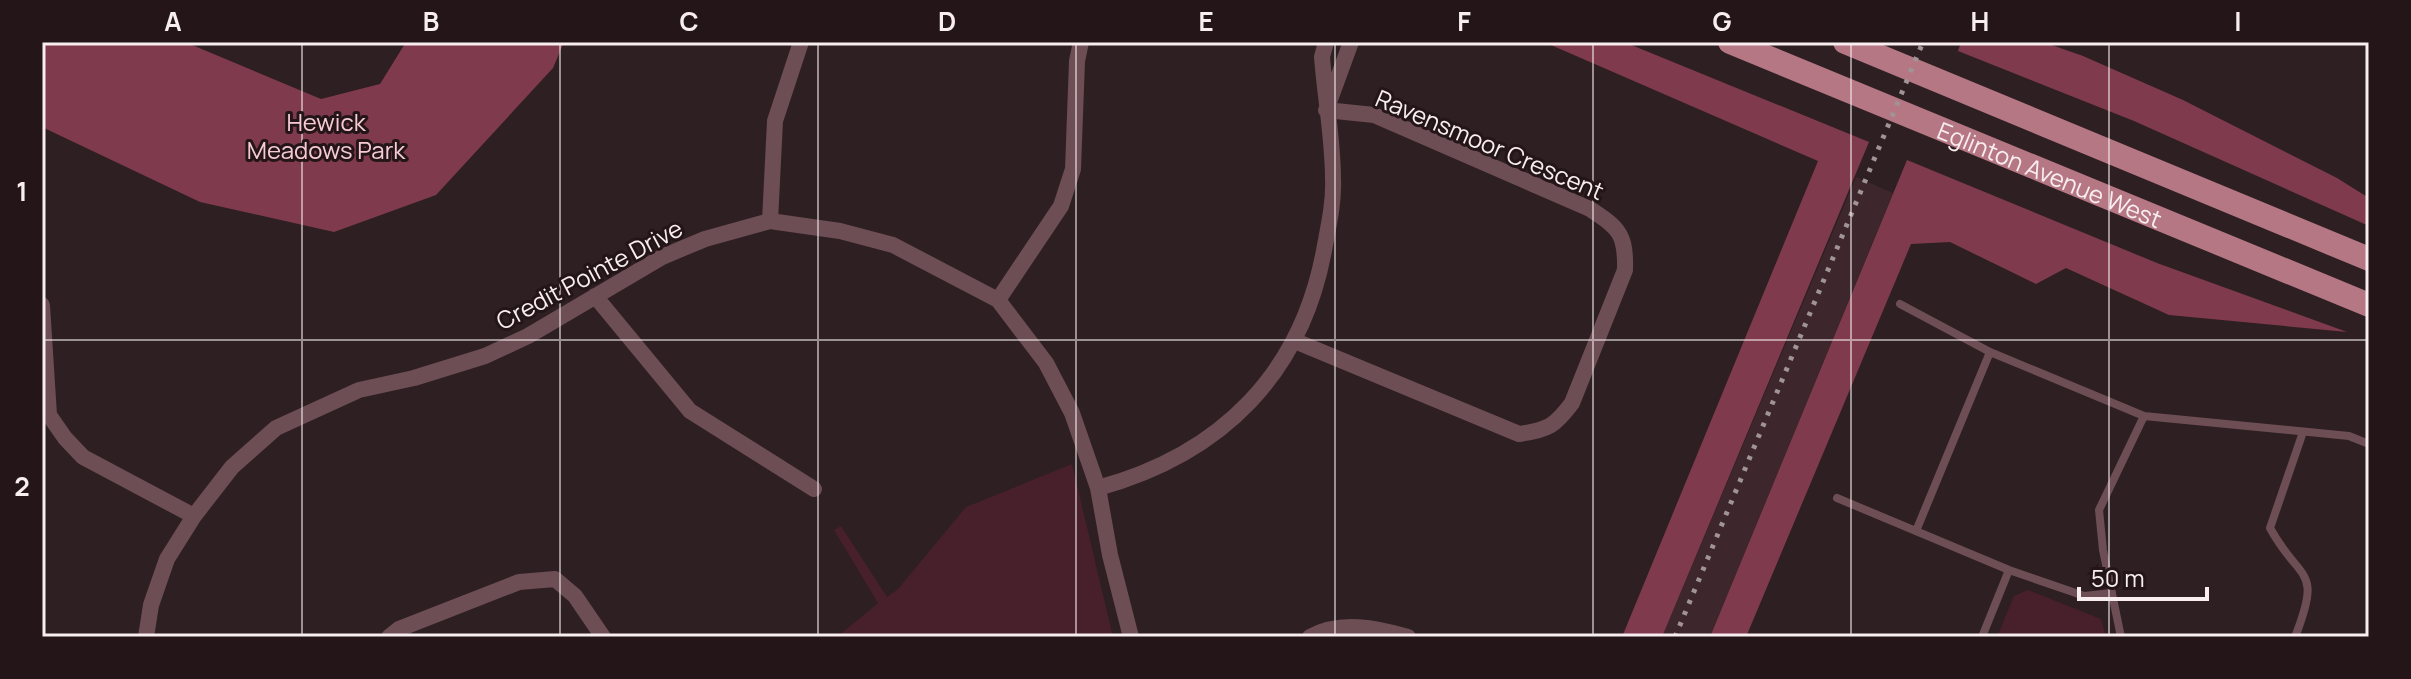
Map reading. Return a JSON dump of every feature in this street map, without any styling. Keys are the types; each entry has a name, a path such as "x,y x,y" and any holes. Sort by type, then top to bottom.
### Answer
{"main road":[{"name":"Eglinton Avenue West","path":"1730,42 2369,305"},
{"name":"Eglinton Avenue West","path":"1845,42 2369,259"}],"street":[{"path":"770,221 775,121 801,42"},
{"path":"998,300 1061,206 1073,169 1077,61 1081,42"},
{"path":"1098,488 1148,471 1202,442 1270,381 1295,341 1319,281 1334,180 1322,57 1326,42"},
{"path":"1326,110 1351,42"},
{"name":"Ravensmoor Crescent","path":"1295,341 1519,434 1542,431 1558,422 1572,403 1625,270 1626,249 1615,225 1590,209 1374,115 1326,110"},
{"name":"Credit Pointe Drive","path":"146,637 151,605 167,559 194,516 232,467 276,428 359,390 414,378 485,356 528,336 662,257 705,239 770,221 840,231 893,245 998,300 1046,363 1072,413 1098,488 1113,569 1131,637"},
{"path":"595,296 690,411 814,489"},
{"path":"42,305 49,415 65,438 83,457 194,516"},
{"path":"389,637 399,629 519,582 555,579 575,596 603,637"},
{"path":"1310,637 1343,627 1375,628 1408,637"}],"lane":[{"path":"1900,304 1990,352 2144,416 2349,436 2369,444"},
{"path":"1916,531 1990,352"},
{"path":"2121,637 2099,510 2144,416"},
{"path":"2295,637 2308,605 2309,585 2300,566 2282,550 2270,528 2303,432"},
{"path":"1837,498 2009,570 2084,596 2112,593"},
{"path":"1982,637 2009,570"}],"shaded area":[{"path":"1856,177 1893,193 1710,637 1662,637"},
{"path":"1072,464 1113,637 837,637 878,603 834,530 841,526 887,597 898,589 966,507"},
{"path":"2028,590 2101,619 2106,637 1997,637 2014,596"}],"green space":[{"name":"Hewick Meadows Park","path":"42,42 185,42 321,99 380,84 406,42 564,42 553,68 436,195 334,232 200,202 42,127"},
{"path":"1544,42 1624,42 1869,142 1662,637 1622,637 1818,161"},
{"path":"1961,42 2043,42 2183,100 2337,178 2369,198 2369,226 2134,121 1958,51"},
{"path":"1907,160 2157,263 2347,332 2169,315 2066,268 2036,284 1950,242 1911,244 1746,637 1710,637"}],"railway":[{"path":"1675,637 1923,42"}]}
